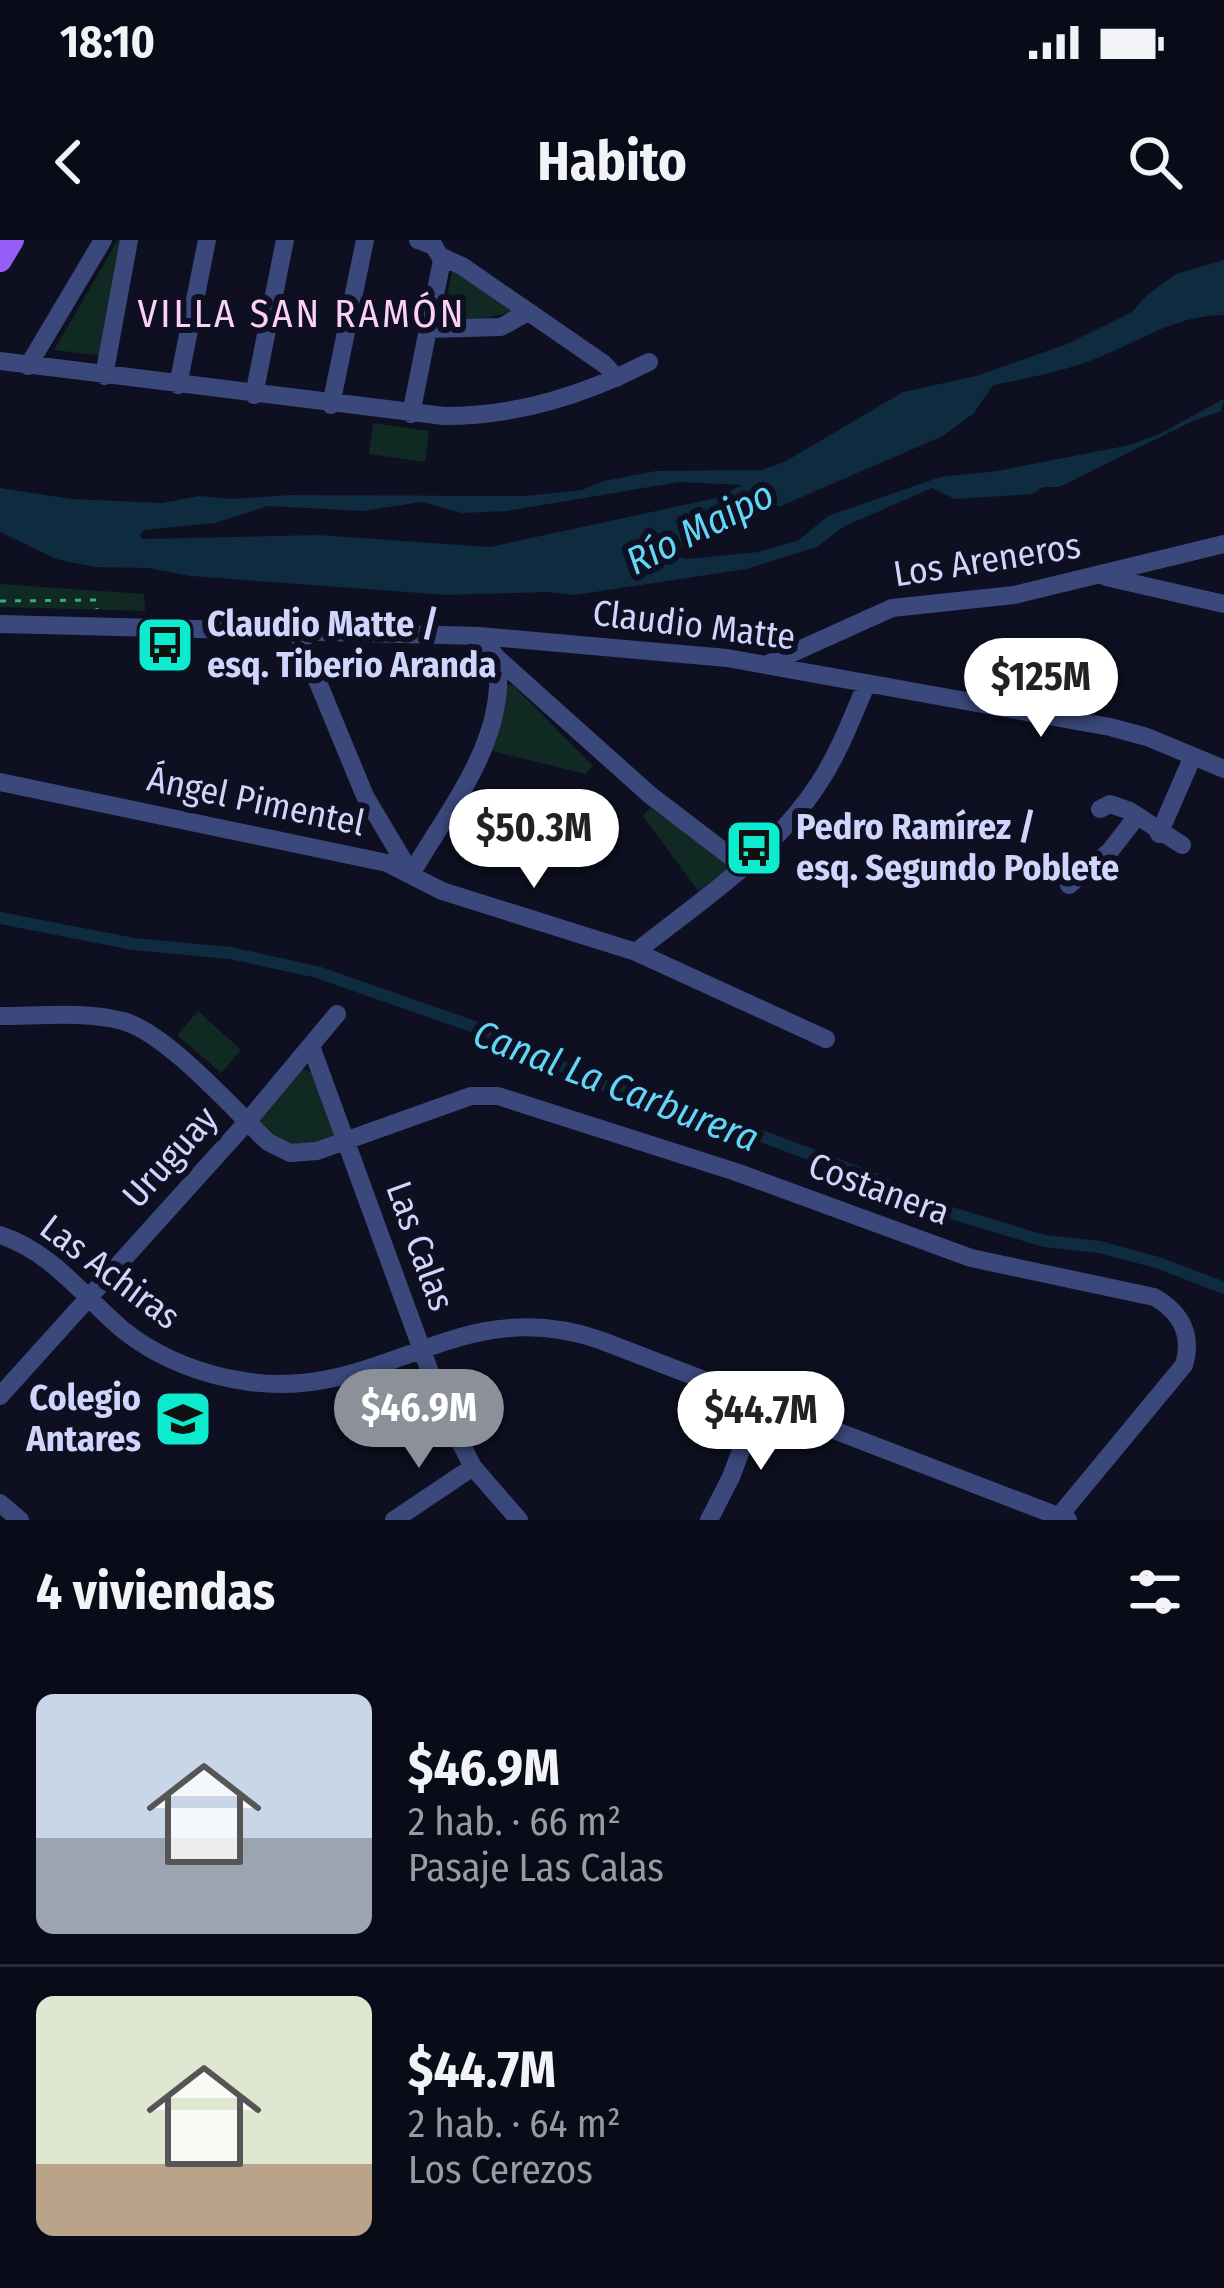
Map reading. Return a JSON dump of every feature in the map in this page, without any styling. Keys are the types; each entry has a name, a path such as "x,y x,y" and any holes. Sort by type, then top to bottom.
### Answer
{"main road":[{"path":"0,260 12,240"}],"street":[{"path":"28,366 103,240"},
{"path":"104,376 129,240"},
{"path":"178,386 207,240"},
{"path":"254,395 285,240"},
{"path":"331,405 365,240"},
{"path":"418,240 434,246 608,366 616,378"},
{"path":"411,413 441,255"},
{"path":"428,329 501,327 528,312"},
{"path":"0,361 331,405 462,416 555,401 649,362"},
{"name":"Los Areneros","path":"768,664 892,608 1014,595 1224,544"},
{"path":"1099,575 1224,604"},
{"name":"Claudio Matte","path":"0,623 479,636 768,664 1110,727 1224,769"},
{"path":"296,629 365,796 412,874 490,735 498,698 496,658"},
{"path":"479,636 496,658 650,795 743,866"},
{"path":"636,952 743,866 792,819 836,755 867,683"},
{"path":"1159,834 1193,756"},
{"name":"Ángel Pimentel","path":"0,782 374,860 451,894 636,952 826,1039"},
{"path":"1100,809 1110,804 1182,845"},
{"path":"1069,885 1110,850 1137,816"},
{"name":"Uruguay","path":"0,1396 247,1122 337,1014"},
{"name":"Costanera","path":"0,1016 105,1018 140,1028 162,1042 275,1147 290,1153 317,1151 471,1096 498,1096 736,1172 971,1258 1154,1297 1176,1313 1185,1327 1184,1365 1064,1518"},
{"name":"Las Calas","path":"310,1046 446,1413 473,1467 519,1520"},
{"name":"Las Achiras","path":"0,1235 35,1251 146,1346 190,1367 237,1380 288,1384 328,1380 495,1326 557,1328 600,1340 1064,1518"},
{"path":"709,1520 760,1400"},
{"path":"394,1520 473,1467"},
{"path":"0,1504 20,1520"}],"path":[{"path":"0,601 97,600 98,626"}],"green space":[{"path":"118,240 126,240 103,356 54,350"},
{"path":"453,266 517,311 472,321 443,318"},
{"path":"373,423 429,431 425,462 369,454"},
{"path":"0,584 144,594 145,611 0,607"},
{"path":"504,684 513,685 593,766 585,774 488,750"},
{"path":"650,808 724,857 728,870 698,891 643,816"},
{"path":"198,1011 241,1050 221,1073 177,1035"},
{"path":"300,1068 316,1074 338,1130 318,1144 293,1146 271,1137 257,1117"}],"water":[{"name":"Río Maipo","path":"1224,260 1224,315 1187,320 1084,363 993,385 974,413 943,436 781,506 736,513 686,539 677,556 759,552 799,540 828,516 940,477 1130,445 1224,399 1221,411 1059,487 1043,487 1032,494 955,499 932,488 843,527 817,547 746,569 575,595 447,595 94,567 56,559 0,532 0,488 72,499 162,503 199,496 526,496 582,490 656,471 762,470 786,461 903,392 976,376 1067,344 1132,312 1176,274","holes":["679,482 742,485 716,498 490,547 318,535 140,536 144,530 215,523 268,506 363,511 421,502 462,513 507,511"]}],"waterway":[{"name":"Canal La Carburera","path":"0,918 133,944 230,953 317,972 509,1039 592,1082 700,1113 868,1176 932,1207 1044,1241 1100,1247 1159,1263 1224,1288"}],"place":[{"name":"Claudio Matte / esq. Tiberio Aranda","path":"165,645"},
{"name":"Pedro Ramírez / esq. Segundo Poblete","path":"754,848"},
{"name":"Colegio Antares","path":"183,1419"}],"district":[{"name":"VILLA SAN RAMÓN","path":"302,314"}]}
